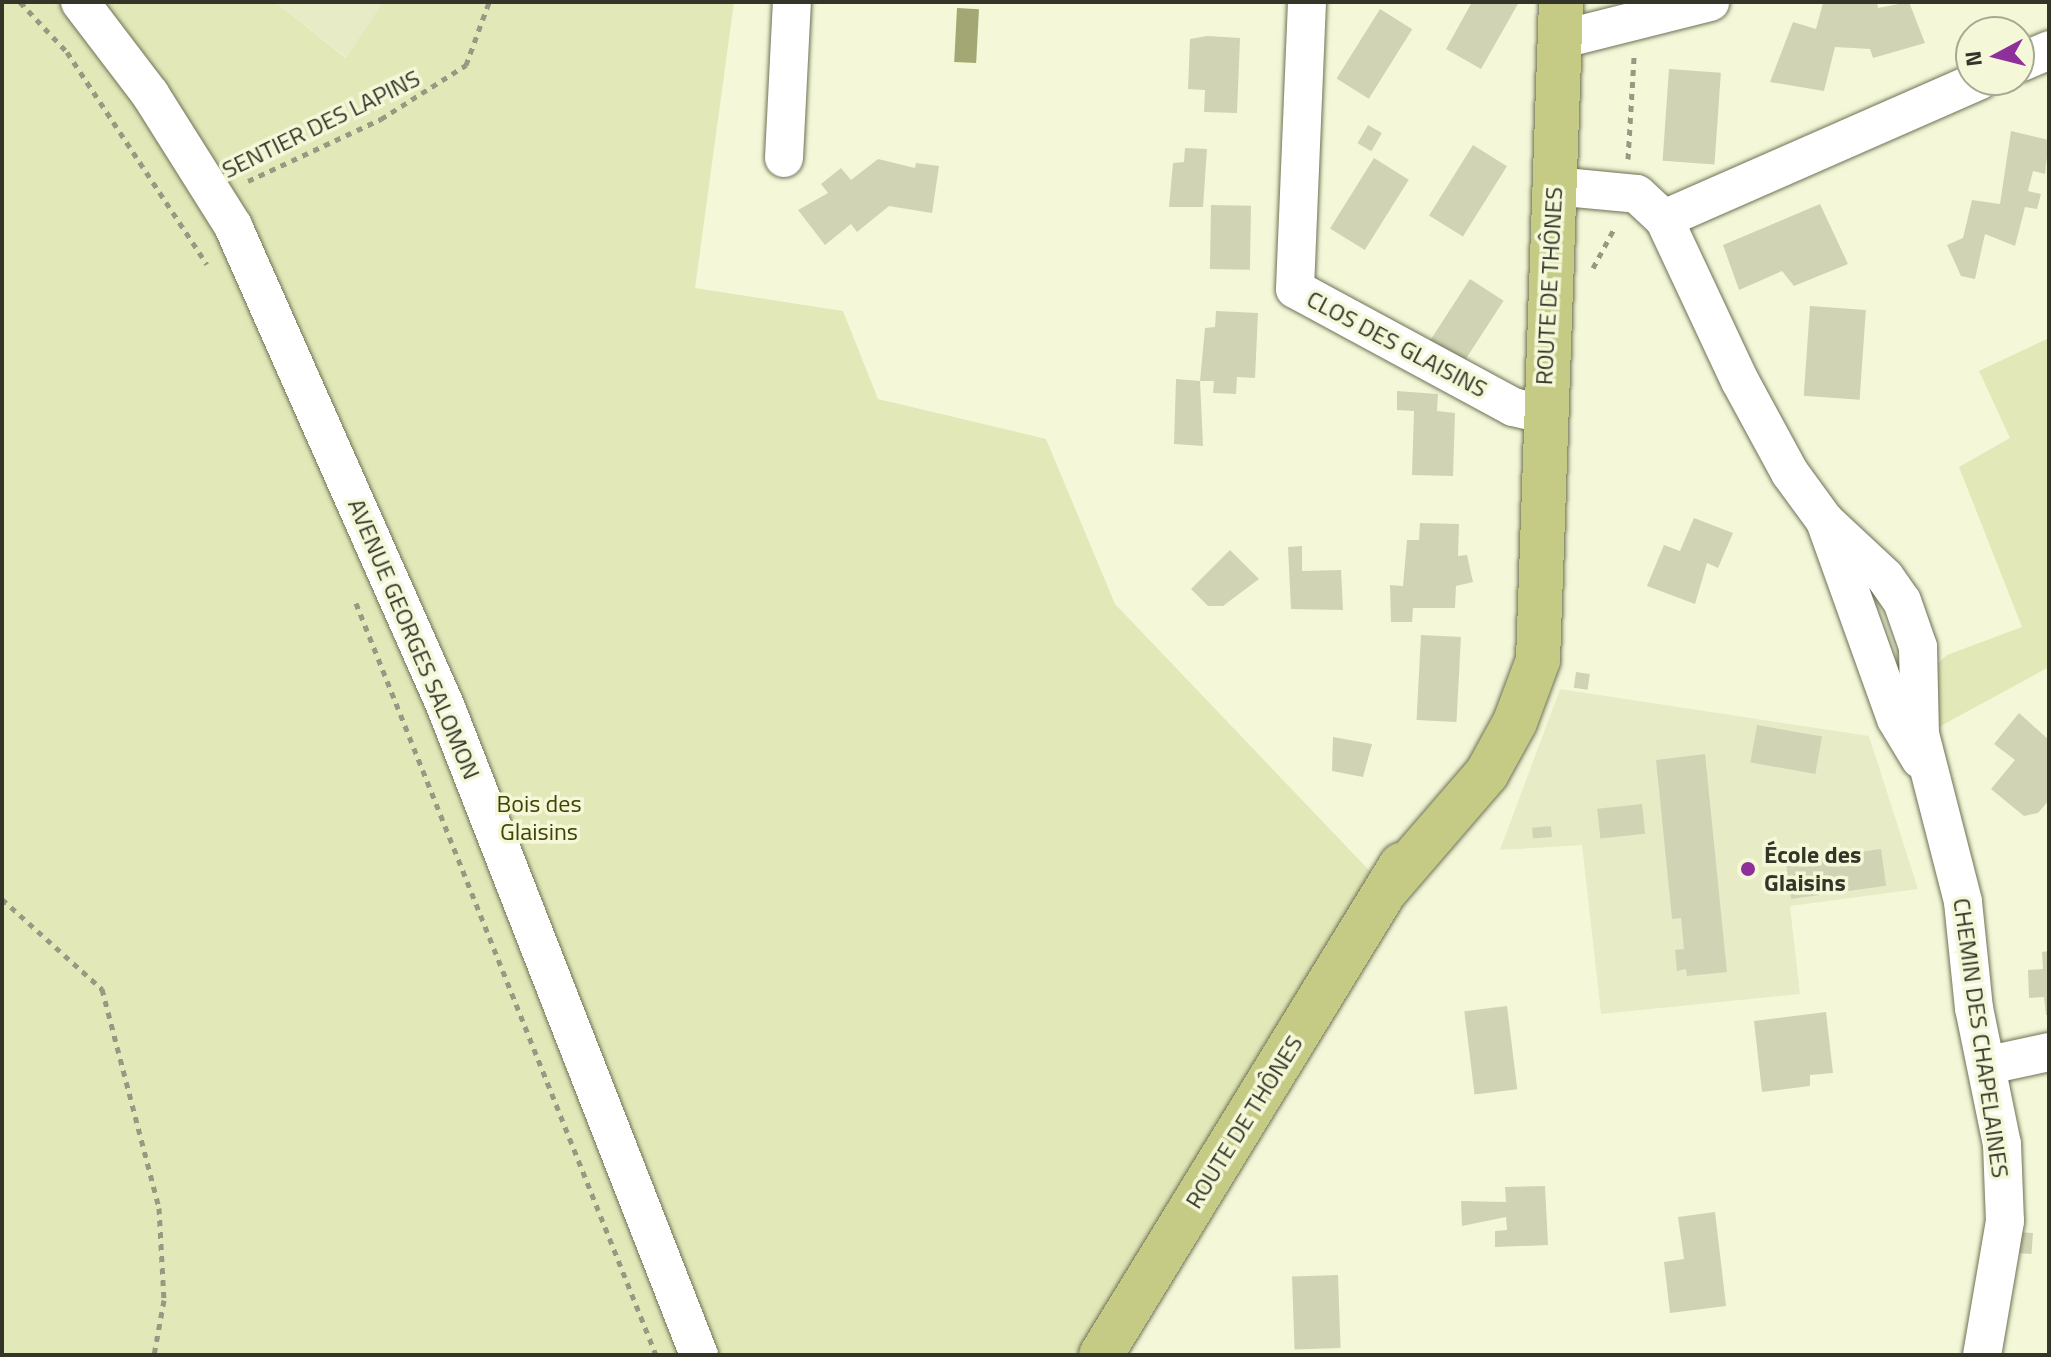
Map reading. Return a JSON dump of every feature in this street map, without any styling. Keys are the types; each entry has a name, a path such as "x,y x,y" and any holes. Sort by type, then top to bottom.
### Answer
{"main road":[{"name":"ROUTE DE THÔNES","path":"1101,1355 1387,889 1487,773 1515,722 1538,660 1543,414 1560,21"}],"street":[{"name":"AVENUE GEORGES SALOMON","path":"80,2 150,94 233,226 445,705 699,1355"},
{"path":"784,158 792,2"},
{"name":"CLOS DES GLAISINS","path":"1307,2 1295,289 1513,407 1543,414"},
{"path":"1560,21 1637,23 1710,2"},
{"path":"1664,219 1955,91"},
{"path":"1554,186 1625,190"},
{"name":"CHEMIN DES CHAPELAINES","path":"1625,190 1647,200 1664,219 1740,381 1790,473 1825,521 1896,719 1927,772 1963,902 1974,1008 1989,1065 2002,1144 2005,1221 1990,1350"},
{"path":"1989,1065 2049,1052"}],"path":[{"path":"20,2 67,52 214,279"},
{"name":"SENTIER DES LAPINS","path":"214,196 330,145 432,90 466,65 489,2"},
{"path":"1586,283 1620,217 1625,190 1637,23"},
{"path":"355,599 656,1355"},
{"path":"2,899 102,989 159,1208 164,1300 154,1355"}],"shaded area":[{"path":"275,2 383,2 347,58"},
{"path":"957,8 979,9 976,63 954,62"},
{"name":"École des Glaisins","path":"1560,689 1869,736 1918,889 1790,906 1800,994 1601,1014 1582,845 1500,850"}],"green space":[{"name":"Bois des Glaisins","path":"2,2 275,2 346,58 383,2 734,2 695,288 843,311 878,399 1046,439 1115,604 1387,889 1101,1355 2,1355"},
{"path":"2049,338 2049,667 1937,728 1934,667 1947,655 2022,627 1959,467 2010,438 1979,371"}],"building":[{"path":"1472,2 1519,2 1481,69 1446,49"},
{"path":"1877,2 1878,8 1909,2 1925,43 1873,58 1870,49 1835,47 1824,91 1770,82 1793,22 1816,29 1823,3"},
{"path":"1380,9 1412,29 1369,99 1337,79"},
{"path":"1207,36 1240,38 1237,113 1204,112 1205,90 1188,89 1190,39"},
{"path":"1669,69 1721,73 1714,164 1663,161"},
{"path":"1368,125 1382,133 1371,151 1358,143"},
{"path":"2011,131 2049,140 2045,174 2033,171 2028,191 2041,194 2037,209 2025,207 2015,246 1985,234 1975,279 1961,276 1947,245 1963,238 1972,200 2000,204"},
{"path":"1473,145 1507,166 1463,237 1429,215"},
{"path":"1185,148 1207,149 1203,207 1169,207 1173,163 1184,162"},
{"path":"1374,158 1409,180 1365,250 1330,228"},
{"path":"878,159 915,168 916,163 939,166 932,213 889,206 857,232 851,224 825,245 798,210 828,193 821,184 841,168 851,180"},
{"path":"1820,204 1848,264 1794,286 1782,271 1739,290 1723,245"},
{"path":"1211,205 1251,206 1250,270 1210,269"},
{"path":"1470,279 1504,301 1459,369 1426,347"},
{"path":"1810,306 1866,310 1860,400 1804,396"},
{"path":"1216,311 1258,313 1255,378 1237,377 1236,394 1213,393 1214,381 1200,381 1205,328 1215,327"},
{"path":"1176,379 1200,381 1203,446 1174,444"},
{"path":"1397,391 1438,394 1437,411 1455,413 1453,476 1412,475 1414,411 1397,410"},
{"path":"1694,518 1733,533 1718,568 1707,563 1695,604 1647,586 1664,545 1680,551"},
{"path":"1420,523 1459,524 1458,556 1467,555 1473,582 1456,586 1455,608 1413,608 1412,622 1391,622 1390,585 1403,586 1407,540 1419,540"},
{"path":"1302,546 1302,571 1341,570 1343,610 1291,609 1288,547"},
{"path":"1230,550 1259,579 1223,606 1208,606 1191,589"},
{"path":"1421,635 1461,637 1456,722 1417,720"},
{"path":"1576,672 1590,674 1588,690 1574,688"},
{"path":"2019,713 2049,740 2049,800 2038,813 2024,816 1991,789 2015,760 1994,744"},
{"path":"1757,725 1822,736 1815,774 1750,762"},
{"path":"1333,737 1372,744 1363,777 1332,771"},
{"path":"1705,754 1727,972 1687,976 1686,969 1677,971 1675,950 1684,949 1681,918 1672,919 1656,760"},
{"path":"1642,804 1645,834 1600,839 1597,809"},
{"path":"1551,826 1552,837 1533,839 1532,828"},
{"path":"1881,849 1886,886 1791,899 1786,862"},
{"path":"2049,951 2049,1015 2046,1015 2044,997 2029,998 2028,970 2043,969 2042,952"},
{"path":"1507,1006 1517,1089 1475,1095 1464,1011"},
{"path":"1826,1012 1833,1073 1810,1075 1810,1086 1762,1092 1754,1021"},
{"path":"1545,1186 1548,1245 1495,1247 1495,1231 1507,1230 1506,1217 1462,1226 1461,1201 1506,1202 1505,1187"},
{"path":"1715,1212 1726,1306 1670,1313 1664,1262 1684,1259 1678,1217"},
{"path":"2018,1232 2033,1233 2031,1254 2017,1253"},
{"path":"1338,1275 1341,1348 1295,1350 1292,1277"}],"place":[{"name":"École des Glaisins","path":"1748,869"}]}
